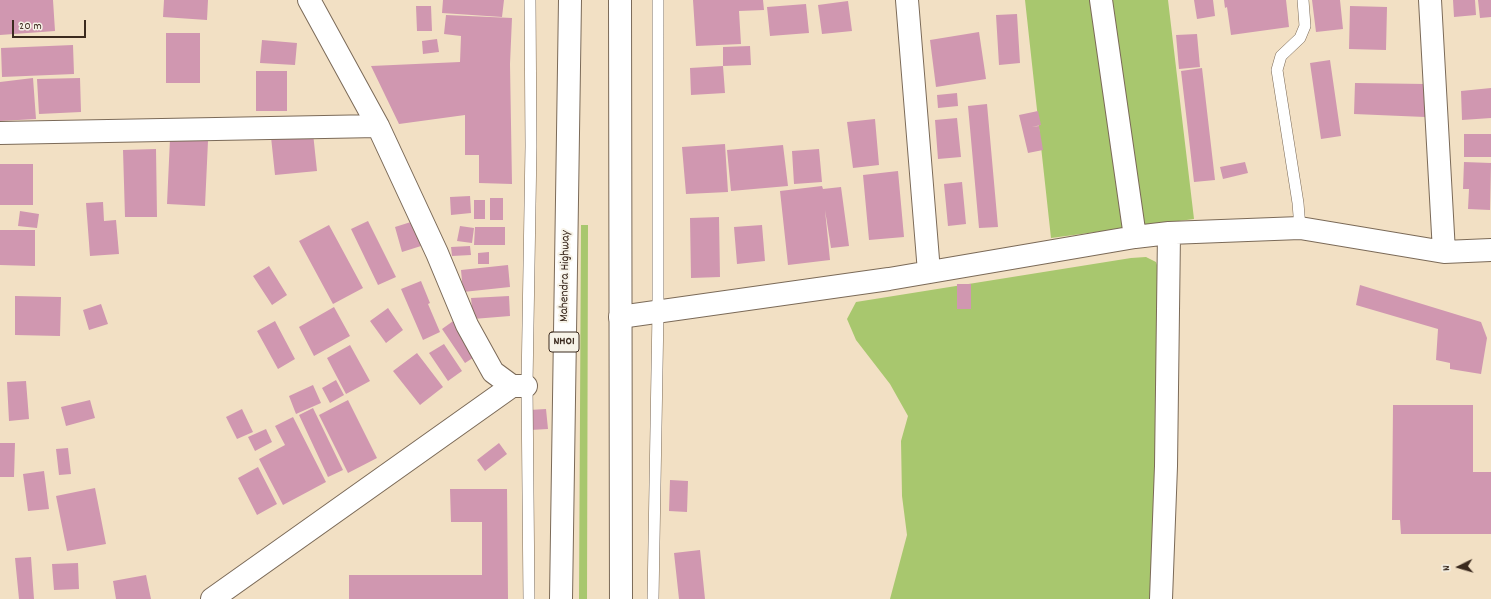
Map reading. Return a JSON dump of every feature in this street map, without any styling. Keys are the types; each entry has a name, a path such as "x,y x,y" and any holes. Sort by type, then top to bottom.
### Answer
{"main road":[{"path":"212,599 520,386 493,372 467,324 437,253 378,126 309,0"},
{"name":"Mahendra Highway","path":"561,599 570,0"},
{"path":"620,0 621,599"},
{"path":"907,0 929,272"},
{"path":"1101,0 1135,237"},
{"path":"1430,0 1444,252"},
{"path":"0,133 378,126"},
{"path":"620,317 929,272 1135,237 1169,233 1300,228 1444,252 1491,250"},
{"path":"1161,599 1166,466 1169,233"}],"lane":[{"path":"529,599 520,386 531,146 530,0"},
{"path":"653,599 658,312 658,0"},
{"path":"1300,228 1298,203 1277,70 1281,56 1300,38 1305,26 1303,0"}],"green space":[{"path":"1025,0 1168,0 1194,219 1051,238"},
{"path":"581,225 588,225 587,599 579,599"},
{"path":"1146,257 1156,262 1159,271 1155,599 890,599 907,535 902,496 901,441 908,416 890,384 856,340 847,319 856,302 1131,258"}],"building":[{"path":"0,0 53,0 55,31 0,35"},
{"path":"164,0 208,0 207,20 163,17"},
{"path":"443,0 504,0 502,17 442,13"},
{"path":"693,0 763,0 764,10 739,11 741,44 696,46"},
{"path":"1194,0 1213,0 1215,16 1197,19"},
{"path":"1224,0 1286,0 1289,27 1231,35 1227,7 1225,8"},
{"path":"1312,0 1340,0 1343,29 1316,32"},
{"path":"1453,0 1475,0 1476,15 1454,17"},
{"path":"1478,0 1491,0 1491,17 1480,18"},
{"path":"848,1 852,31 822,34 818,5"},
{"path":"806,4 809,33 770,36 767,7"},
{"path":"416,6 431,6 432,31 417,31"},
{"path":"1350,6 1387,7 1386,50 1349,49"},
{"path":"1017,14 1020,63 999,65 996,15"},
{"path":"446,15 512,18 510,64 512,184 479,183 479,155 465,155 465,115 399,124 371,66 460,62 461,36 444,34"},
{"path":"979,32 986,79 936,87 930,40"},
{"path":"166,33 200,33 200,83 166,83"},
{"path":"1197,34 1200,67 1179,69 1176,35"},
{"path":"437,39 439,52 423,54 422,41"},
{"path":"262,40 297,43 295,65 260,63"},
{"path":"73,45 74,74 2,77 1,48"},
{"path":"750,46 751,65 723,66 723,47"},
{"path":"1330,60 1341,136 1321,139 1310,63"},
{"path":"723,66 725,93 691,95 690,68"},
{"path":"1202,68 1215,180 1194,182 1181,71"},
{"path":"256,71 287,71 287,111 256,111"},
{"path":"33,78 36,119 0,121 0,82"},
{"path":"80,78 81,112 39,114 37,79"},
{"path":"1355,83 1426,84 1425,117 1354,114"},
{"path":"1491,88 1491,118 1462,120 1461,91"},
{"path":"957,93 958,106 938,108 937,95"},
{"path":"987,104 998,227 979,228 968,106"},
{"path":"1038,111 1041,125 1032,127 1039,126 1043,150 1028,153 1019,115"},
{"path":"957,118 961,157 938,159 935,120"},
{"path":"875,119 879,165 853,168 847,122"},
{"path":"313,133 317,171 275,175 271,137"},
{"path":"1464,134 1491,134 1491,157 1464,157"},
{"path":"170,139 208,141 205,206 167,204"},
{"path":"725,144 728,192 686,194 682,147"},
{"path":"783,145 788,186 731,191 727,150"},
{"path":"156,149 157,217 125,217 123,150"},
{"path":"819,149 822,182 794,184 792,151"},
{"path":"1245,162 1248,173 1223,179 1220,167"},
{"path":"1464,162 1491,163 1490,210 1468,209 1469,189 1463,189"},
{"path":"0,164 33,164 33,205 0,205"},
{"path":"898,171 904,237 869,240 863,175"},
{"path":"962,182 966,224 948,226 944,184"},
{"path":"822,186 823,189 841,187 849,246 831,248 825,210 830,260 788,265 780,191"},
{"path":"470,196 471,213 451,215 450,197"},
{"path":"490,198 503,198 503,220 490,220"},
{"path":"474,200 485,200 485,219 474,219"},
{"path":"103,202 104,221 116,220 119,254 90,256 86,203"},
{"path":"20,211 39,214 37,228 18,226"},
{"path":"719,217 720,277 691,278 690,218"},
{"path":"368,221 396,277 378,285 351,229"},
{"path":"414,221 421,246 402,252 395,227"},
{"path":"329,225 363,288 333,304 299,241"},
{"path":"762,225 765,261 737,264 734,227"},
{"path":"460,226 474,228 472,243 457,241"},
{"path":"475,227 505,227 505,245 474,245"},
{"path":"0,230 35,230 35,266 0,265"},
{"path":"470,246 471,255 452,256 451,247"},
{"path":"489,252 489,264 478,264 478,253"},
{"path":"508,265 510,287 463,292 461,270"},
{"path":"269,266 287,295 272,305 253,276"},
{"path":"421,281 430,303 428,304 440,332 423,340 401,289"},
{"path":"957,284 971,284 971,309 957,309"},
{"path":"1360,285 1481,322 1487,338 1481,374 1450,369 1450,363 1436,360 1438,329 1356,305"},
{"path":"15,296 61,297 60,336 15,335"},
{"path":"509,296 510,316 473,319 471,298"},
{"path":"101,304 108,324 89,330 83,310"},
{"path":"334,307 350,336 314,356 299,327"},
{"path":"388,308 403,330 386,343 370,321"},
{"path":"456,319 479,354 465,363 442,329"},
{"path":"275,321 295,359 278,369 257,331"},
{"path":"444,344 462,371 448,381 429,353"},
{"path":"350,345 370,381 346,394 327,358"},
{"path":"417,353 443,387 420,405 393,371"},
{"path":"336,380 344,395 330,403 322,388"},
{"path":"26,381 29,419 9,421 7,382"},
{"path":"313,385 321,403 296,414 289,396"},
{"path":"90,400 95,418 66,426 61,407"},
{"path":"348,400 377,458 348,473 319,415"},
{"path":"1393,405 1473,405 1473,472 1491,472 1491,534 1401,534 1400,520 1392,520"},
{"path":"313,408 343,470 328,477 299,415"},
{"path":"242,409 253,432 237,439 226,417"},
{"path":"546,409 548,429 530,430 529,410"},
{"path":"293,417 326,482 283,505 259,459 285,445 275,426"},
{"path":"266,429 272,442 255,451 248,437"},
{"path":"0,443 15,443 14,477 0,477"},
{"path":"499,443 507,454 485,471 477,460"},
{"path":"68,448 71,474 59,475 56,449"},
{"path":"258,467 277,504 257,515 238,478"},
{"path":"44,471 49,509 28,511 23,474"},
{"path":"670,480 688,481 687,512 669,511"},
{"path":"95,488 106,544 67,551 56,496"},
{"path":"450,489 507,489 508,599 349,599 349,575 482,575 482,522 451,522"},
{"path":"700,550 705,599 679,599 674,553"},
{"path":"31,557 34,599 19,599 15,558"},
{"path":"78,563 79,589 54,590 52,564"},
{"path":"146,575 151,599 116,599 113,581"}]}
